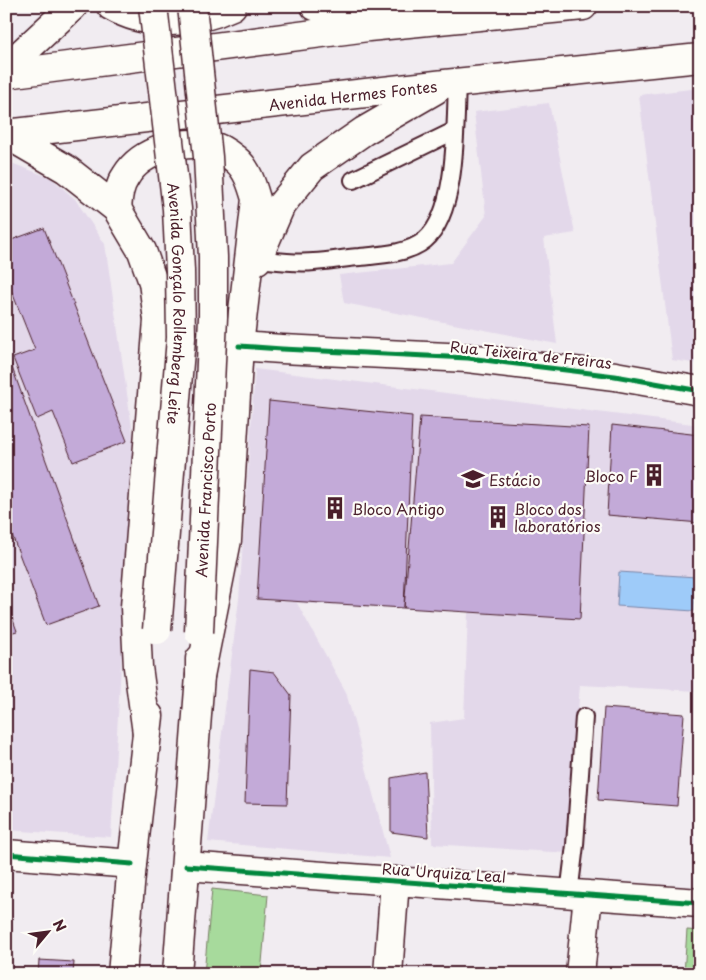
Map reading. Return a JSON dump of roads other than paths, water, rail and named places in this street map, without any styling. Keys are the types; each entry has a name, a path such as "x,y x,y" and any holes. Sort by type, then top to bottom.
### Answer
{"main road":[{"path":"6,68 73,6"},
{"path":"111,6 141,19 182,21 212,15 232,6"},
{"name":"Avenida Gonçalo Rollemberg Leite","path":"147,734 181,338 177,208 153,6"},
{"name":"Avenida Francisco Porto","path":"177,974 200,676 199,632 213,317 208,157 192,6"},
{"path":"315,6 368,27"},
{"path":"6,74 368,27 583,6"},
{"name":"Avenida Hermes Fontes","path":"6,134 451,83 700,58"},
{"path":"252,270 281,206 312,167 364,131 451,83"},
{"path":"6,134 66,169 117,209 142,251 153,282 158,320 135,606 138,667 147,734 122,974"},
{"path":"117,209 120,188 126,174 139,162 158,150 189,144 214,146 236,159 250,179 256,199 252,270 239,346 227,540 200,676"},
{"name":"Rua Teixeira de Freiras","path":"239,346 282,350 468,358 615,376 700,391"},
{"path":"6,854 132,864"},
{"name":"Rua Urquiza Leal","path":"186,866 700,903"},
{"path":"388,974 395,881"},
{"path":"578,895 580,974"}],"lane":[{"path":"252,270 289,263 384,255 410,248 424,240 433,231 446,206 453,166 454,131 451,83"},
{"path":"353,180 454,131"},
{"path":"578,895 575,845 584,717"}],"water":[{"path":"619,572 696,577 694,611 617,606"}],"place":[{"name":"Bloco F","path":"654,475"},
{"name":"Estácio","path":"473,479"},
{"name":"Bloco Antigo","path":"335,508"},
{"name":"Bloco dos laboratórios","path":"498,517"}]}
